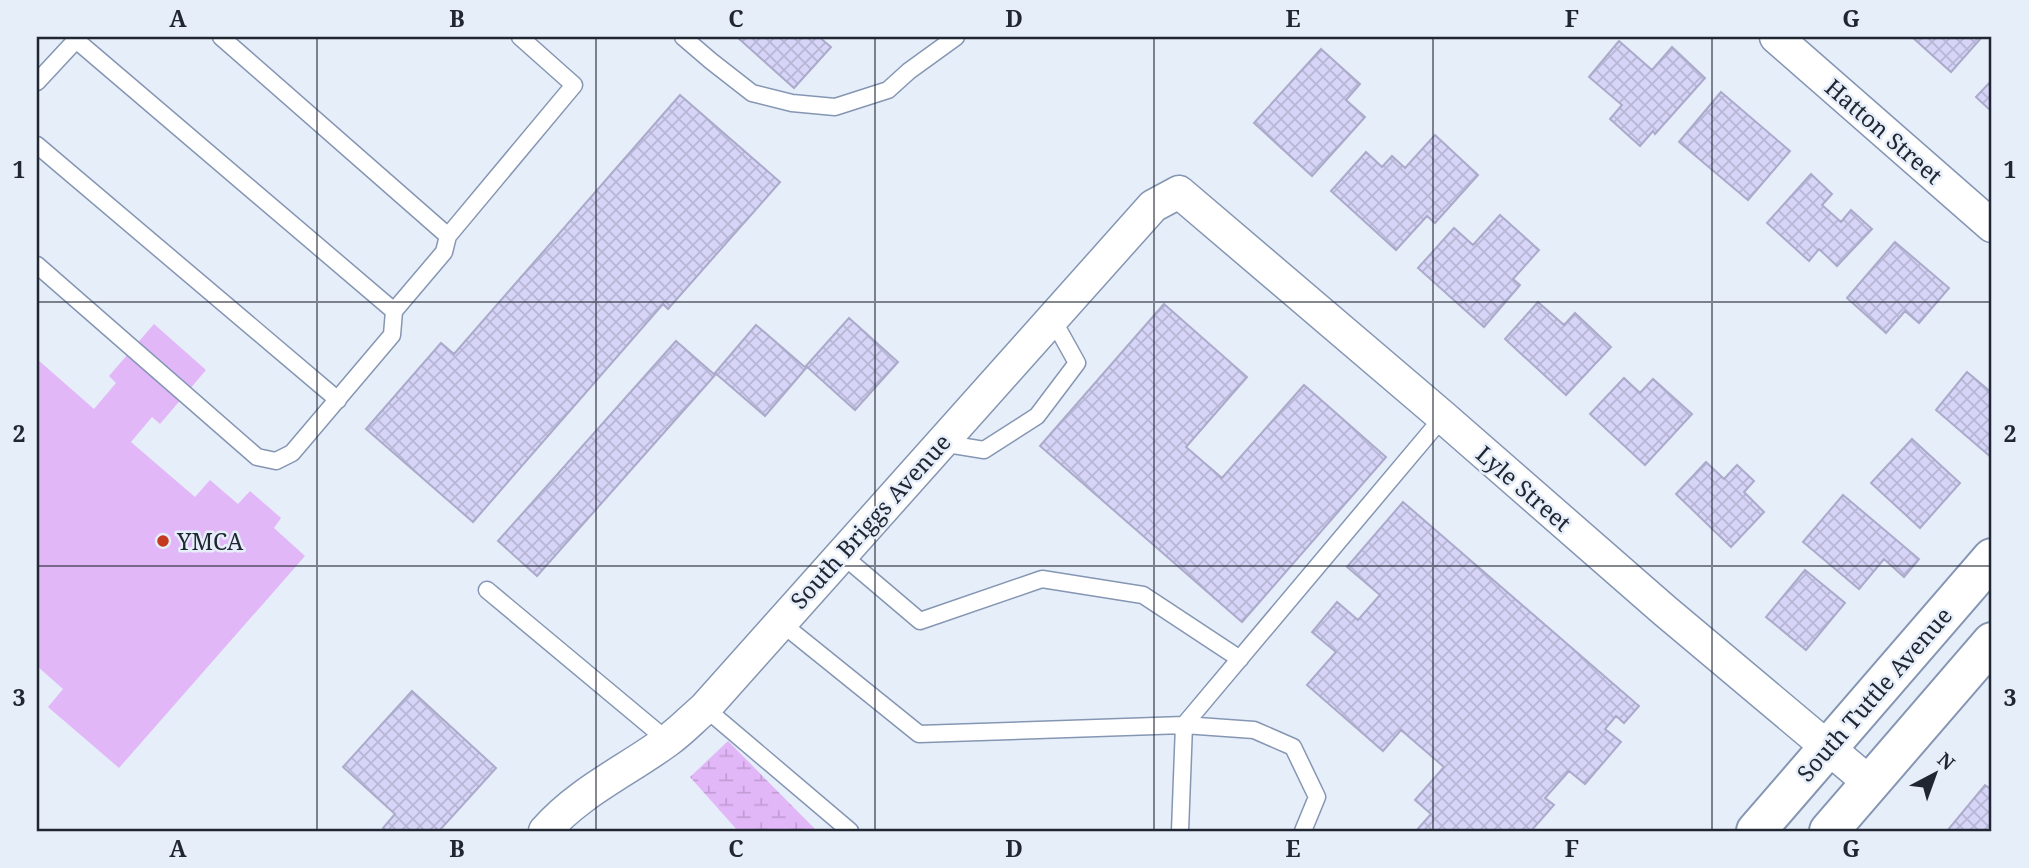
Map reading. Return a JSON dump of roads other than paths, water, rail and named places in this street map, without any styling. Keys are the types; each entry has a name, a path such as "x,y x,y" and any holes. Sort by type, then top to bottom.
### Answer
{"main road":[{"name":"South Tuttle Avenue","path":"1756,831 1992,558"},
{"path":"1829,831 1992,642"}],"street":[{"name":"Hatton Street","path":"1776,37 1992,226"},
{"name":"South Briggs Avenue","path":"545,831 557,817 599,783 668,741 705,708 1153,206 1179,192"},
{"name":"Lyle Street","path":"1179,192 1443,417 1653,601 1870,783"}],"lane":[{"path":"221,37 448,236"},
{"path":"37,265 257,457 276,461 292,453 392,335 394,311 444,252 448,236 574,85 520,37"},
{"path":"683,37 752,93 792,103 835,107 888,90 956,37"},
{"path":"37,82 76,40 394,311"},
{"path":"37,145 338,400"},
{"path":"941,443 984,450 1037,416 1077,363 1052,318"},
{"path":"1180,831 1184,725 1443,417"},
{"path":"841,554 920,621 1042,579 1143,595 1240,659"},
{"path":"487,590 668,741"},
{"path":"780,622 919,734 1184,725 1254,730 1293,747 1317,797 1303,831"},
{"path":"705,708 849,831"}],"place":[{"name":"YMCA","path":"163,541"}]}
